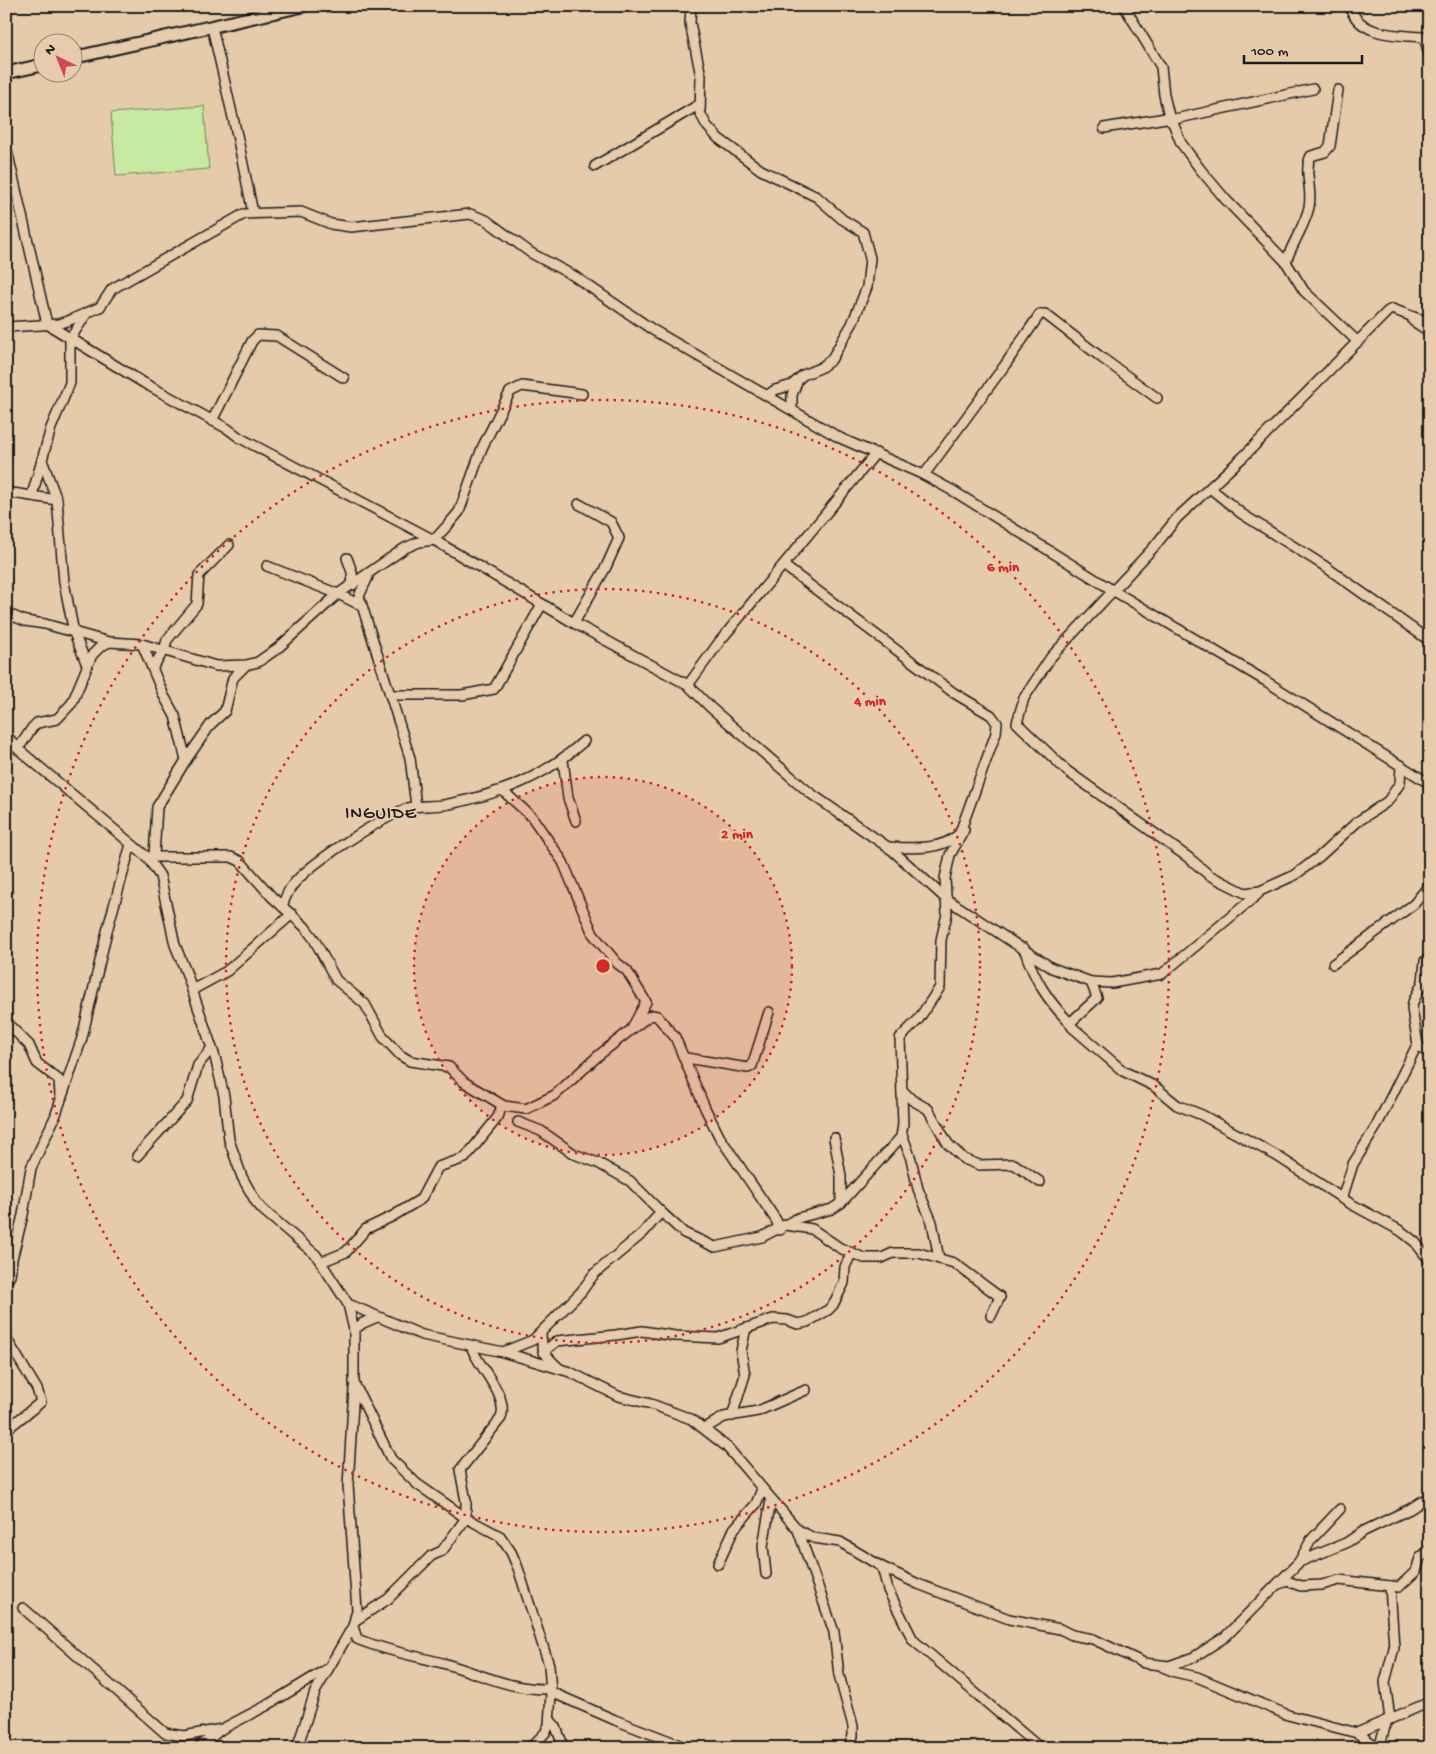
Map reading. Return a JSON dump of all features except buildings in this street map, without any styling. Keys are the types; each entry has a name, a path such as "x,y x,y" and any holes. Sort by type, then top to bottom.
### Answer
{"street":[{"path":"82,56 303,6"},
{"path":"691,6 690,23 700,76 700,104 703,119 718,138 768,174 817,197 842,219 863,232 870,258 867,287 852,324 831,360 798,379 792,385 775,390 768,395"},
{"path":"1124,6 1161,67 1164,95 1170,120 1181,143 1226,200 1286,262 1304,291 1358,342"},
{"path":"1350,6 1357,19 1374,31 1427,34 1430,57"},
{"path":"212,27 253,214"},
{"path":"6,73 32,67"},
{"path":"1104,128 1166,118 1170,120 1313,89"},
{"path":"1286,262 1292,244 1309,208 1311,191 1307,163 1311,156 1325,152 1330,146 1338,90"},
{"path":"595,166 700,104"},
{"path":"6,146 47,324 305,474 434,540 574,623 688,685 711,708 810,793 886,847 945,898 1052,968 1091,982 1112,983 1162,974 1260,891"},
{"path":"6,327 68,321 102,305 112,289 180,252 240,215 301,212 331,224 351,227 470,214 486,220 531,253 574,276 653,330 840,438 924,475 1264,680 1430,784"},
{"path":"1400,765 1398,790 1388,801 1357,822 1320,856 1295,875 1253,894 1245,893 1206,874 1189,858 1068,771 1017,723 1024,698 1051,657 1114,591 1177,518 1210,488 1388,311 1392,309 1399,311 1430,323"},
{"path":"32,495 54,421 70,383 70,339 89,311"},
{"path":"1399,311 1430,332"},
{"path":"924,475 1040,314 1045,314 1158,398"},
{"path":"212,421 252,341 258,335 277,336 344,378"},
{"path":"792,409 792,396 798,379"},
{"path":"6,614 25,621 45,624 109,642 142,644 216,666 246,665 258,662 278,648 338,594 405,548 434,540 459,512 482,448 510,392 522,386 582,394"},
{"path":"688,685 720,640 876,453"},
{"path":"42,460 57,500 64,582 74,633 87,665"},
{"path":"1210,488 1238,511 1323,564 1430,641"},
{"path":"6,492 57,500"},
{"path":"574,623 606,567 619,538 611,522 579,504"},
{"path":"153,667 164,650 167,640 197,604 199,575 229,545"},
{"path":"347,558 352,572 353,585"},
{"path":"783,565 954,693 991,715 997,723 996,733 959,835"},
{"path":"267,566 338,594 362,606"},
{"path":"372,572 361,589 359,596 410,758 416,806"},
{"path":"390,695 462,695 494,690 542,604"},
{"path":"18,749 32,728 37,724 57,719 72,703 87,665 100,646 109,642"},
{"path":"142,644 164,696 175,716 186,760"},
{"path":"246,665 237,671 233,678 225,711 211,724 156,807 150,856 160,876 171,930 223,1090 229,1140 247,1188 263,1210 312,1250 348,1304 354,1330 354,1383 348,1485 352,1557 357,1591 354,1623 357,1639 396,1653 455,1667 509,1686 551,1690 615,1720 688,1748"},
{"path":"6,735 18,749 131,844 150,856 235,859 245,866 267,892 292,914 314,939 336,980 365,1004 383,1037 400,1055 410,1061 449,1067 464,1082 502,1105 526,1109 555,1095 650,1015 657,1016 675,1038 686,1058 705,1108 720,1136 776,1220 783,1227 814,1230 830,1243 851,1254 864,1258 882,1258 893,1254 919,1253 960,1266 998,1295 1000,1299 991,1316"},
{"path":"282,906 287,892 304,873 367,830 416,806 428,808 441,806 502,790 546,772 584,741"},
{"path":"563,760 568,798 576,821"},
{"path":"502,790 532,817 564,862 592,934 627,972 646,1002 632,1029"},
{"path":"886,847 939,846 951,842 964,830 950,855 945,878 947,914 941,940 941,984 918,1020 900,1036 902,1134 911,1158 918,1189 932,1222 939,1259"},
{"path":"6,1282 10,1276 12,1259 24,1215 32,1168 60,1100 88,1020 107,931 131,844"},
{"path":"1333,964 1414,904 1430,884"},
{"path":"192,990 227,971 292,914"},
{"path":"1024,948 1033,974 1059,1012 1072,1027 1123,1071 1154,1086 1184,1108 1202,1115 1276,1156 1342,1199 1409,1236 1422,1249 1430,1262"},
{"path":"1430,958 1425,961 1423,982 1412,1005 1418,1043 1420,1048 1430,1056"},
{"path":"1091,982 1097,998"},
{"path":"1070,1023 1112,983"},
{"path":"686,1058 748,1068 752,1066 769,1012"},
{"path":"6,1022 29,1046 37,1063 59,1080 60,1100"},
{"path":"1342,1199 1353,1164 1376,1126 1418,1043"},
{"path":"137,1156 187,1101 198,1065 211,1049"},
{"path":"902,1090 912,1100 928,1109 948,1144 964,1159 979,1165 1014,1164 1040,1182"},
{"path":"321,1262 346,1252 366,1228 393,1216 421,1199 438,1167 465,1158 498,1117 502,1105"},
{"path":"518,1122 541,1131 574,1154 630,1181 684,1233 712,1247 755,1240 813,1213 832,1209 841,1203 902,1134"},
{"path":"834,1138 841,1176 841,1203"},
{"path":"504,1352 529,1342 541,1333 553,1318 581,1292 594,1274 637,1239 661,1212"},
{"path":"543,1352 558,1341 648,1330 674,1336 718,1338 773,1319 802,1324 828,1310 841,1288 845,1267 851,1254"},
{"path":"348,1304 422,1335 504,1352 561,1369 595,1382 618,1396 680,1414 705,1428 727,1447 798,1530 814,1538 840,1542 882,1567 982,1610 1008,1619 1056,1628 1072,1635 1093,1639 1132,1658 1174,1672 1198,1676 1288,1715 1357,1733 1379,1748 1389,1719 1385,1682 1394,1648 1390,1586"},
{"path":"354,1330 363,1323 377,1317"},
{"path":"732,1416 745,1375 741,1351 746,1328"},
{"path":"541,1333 543,1352 561,1369"},
{"path":"6,1338 37,1389 41,1402 6,1430"},
{"path":"297,1748 315,1692 354,1623 400,1589 435,1552 444,1549 466,1518 466,1501 460,1470 501,1418 504,1408 499,1394 480,1366 471,1346"},
{"path":"354,1383 391,1459 417,1484 466,1518 500,1536 511,1552 546,1653 551,1690 550,1720 545,1733 530,1748"},
{"path":"705,1428 714,1422 732,1416 758,1411 806,1390"},
{"path":"718,1564 734,1529 760,1500 762,1489"},
{"path":"1299,1562 1350,1541 1364,1530 1410,1509 1430,1496"},
{"path":"766,1574 763,1546 771,1500"},
{"path":"1162,1667 1182,1663 1225,1637 1299,1562 1307,1545 1340,1509"},
{"path":"798,1530 834,1632 838,1675 853,1726 853,1736 849,1748"},
{"path":"1279,1584 1287,1581 1301,1586 1322,1585 1339,1580 1390,1586 1404,1584 1419,1567 1420,1558 1430,1549"},
{"path":"882,1567 888,1590 913,1640 1040,1748"},
{"path":"23,1608 165,1733 184,1736 222,1729"},
{"path":"198,1748 222,1729 266,1706 329,1667"},
{"path":"1357,1733 1430,1702"},
{"path":"550,1720 556,1727 564,1748"}],"green space":[{"path":"204,106 209,169 116,176 111,113"}],"district":[{"name":"INGUIDE","path":"381,814"}]}
